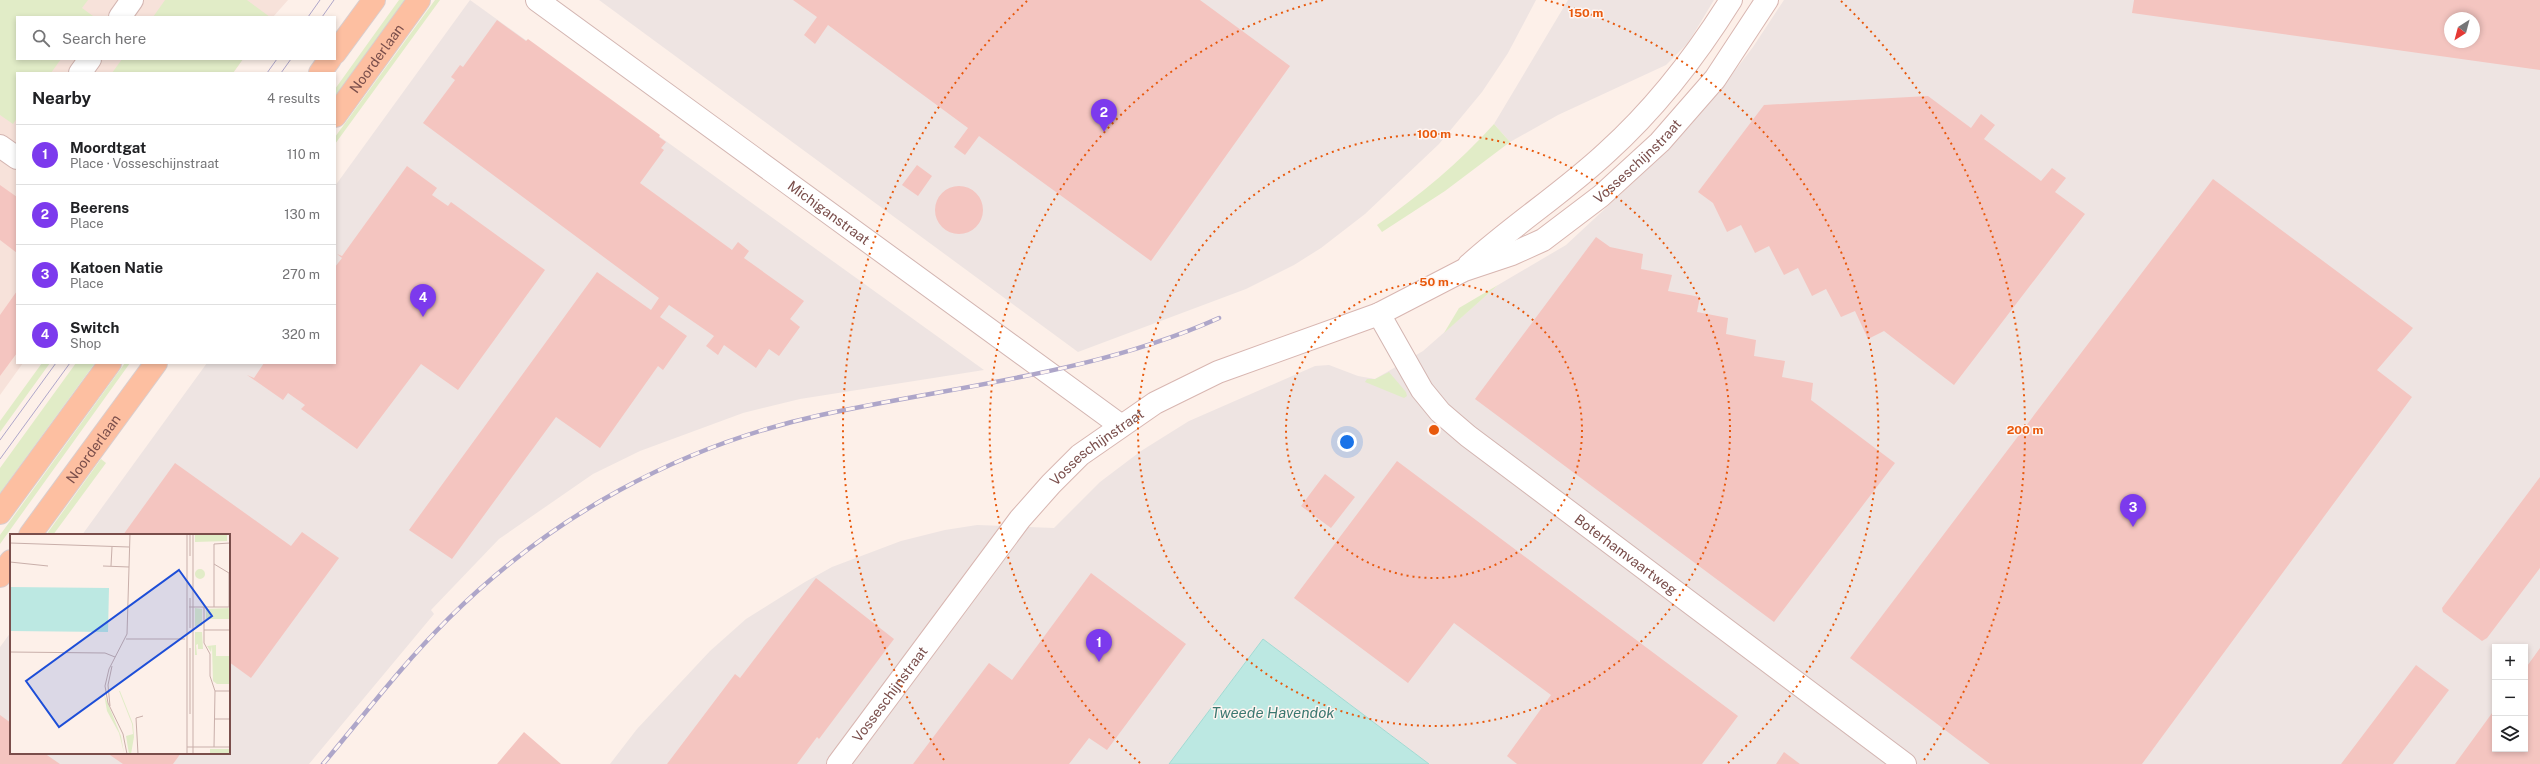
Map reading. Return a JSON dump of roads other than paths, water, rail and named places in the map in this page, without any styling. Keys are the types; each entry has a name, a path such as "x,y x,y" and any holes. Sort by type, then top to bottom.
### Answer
{"main road":[{"path":"336,52 374,0"},
{"name":"Noorderlaan","path":"336,115 419,0"},
{"path":"321,72 329,60"},
{"path":"0,513 109,364"},
{"name":"Noorderlaan","path":"31,534 155,364"},
{"path":"0,576 10,562"}],"street":[{"path":"121,16 132,0"},
{"name":"Michiganstraat","path":"537,0 1120,425"},
{"name":"Vosseschijnstraat","path":"1464,270 1500,236 1607,153 1685,66 1731,0"},
{"name":"Vosseschijnstraat","path":"838,764 1020,519 1068,466 1120,425 1155,403 1218,372 1379,314 1464,270 1512,254 1543,240 1627,174 1660,142 1708,88 1767,0"},
{"path":"81,72 89,60"},
{"path":"0,146 16,157"},
{"name":"Boterhamvaartweg","path":"1379,314 1422,390 1440,412 1468,436 1905,764"}],"water":[{"name":"Tweede Havendok","path":"1263,639 1429,764 1169,764"}],"tram line":[{"path":"309,16 320,0"},
{"path":"323,16 334,0"},
{"path":"268,72 276,60"},
{"path":"282,72 290,60"},
{"path":"0,440 55,364"},
{"path":"0,459 69,364"}],"railway":[{"path":"323,764 431,636 488,582 530,548 574,517 620,490 668,466 717,445 768,428 821,415 1023,377 1073,366 1123,353 1171,337 1219,318"}],"place":[{"name":"Beerens","path":"1104,132"},
{"name":"Switch","path":"423,317"},
{"name":"Katoen Natie","path":"2133,527"},
{"name":"Moordtgat","path":"1099,662"}]}
